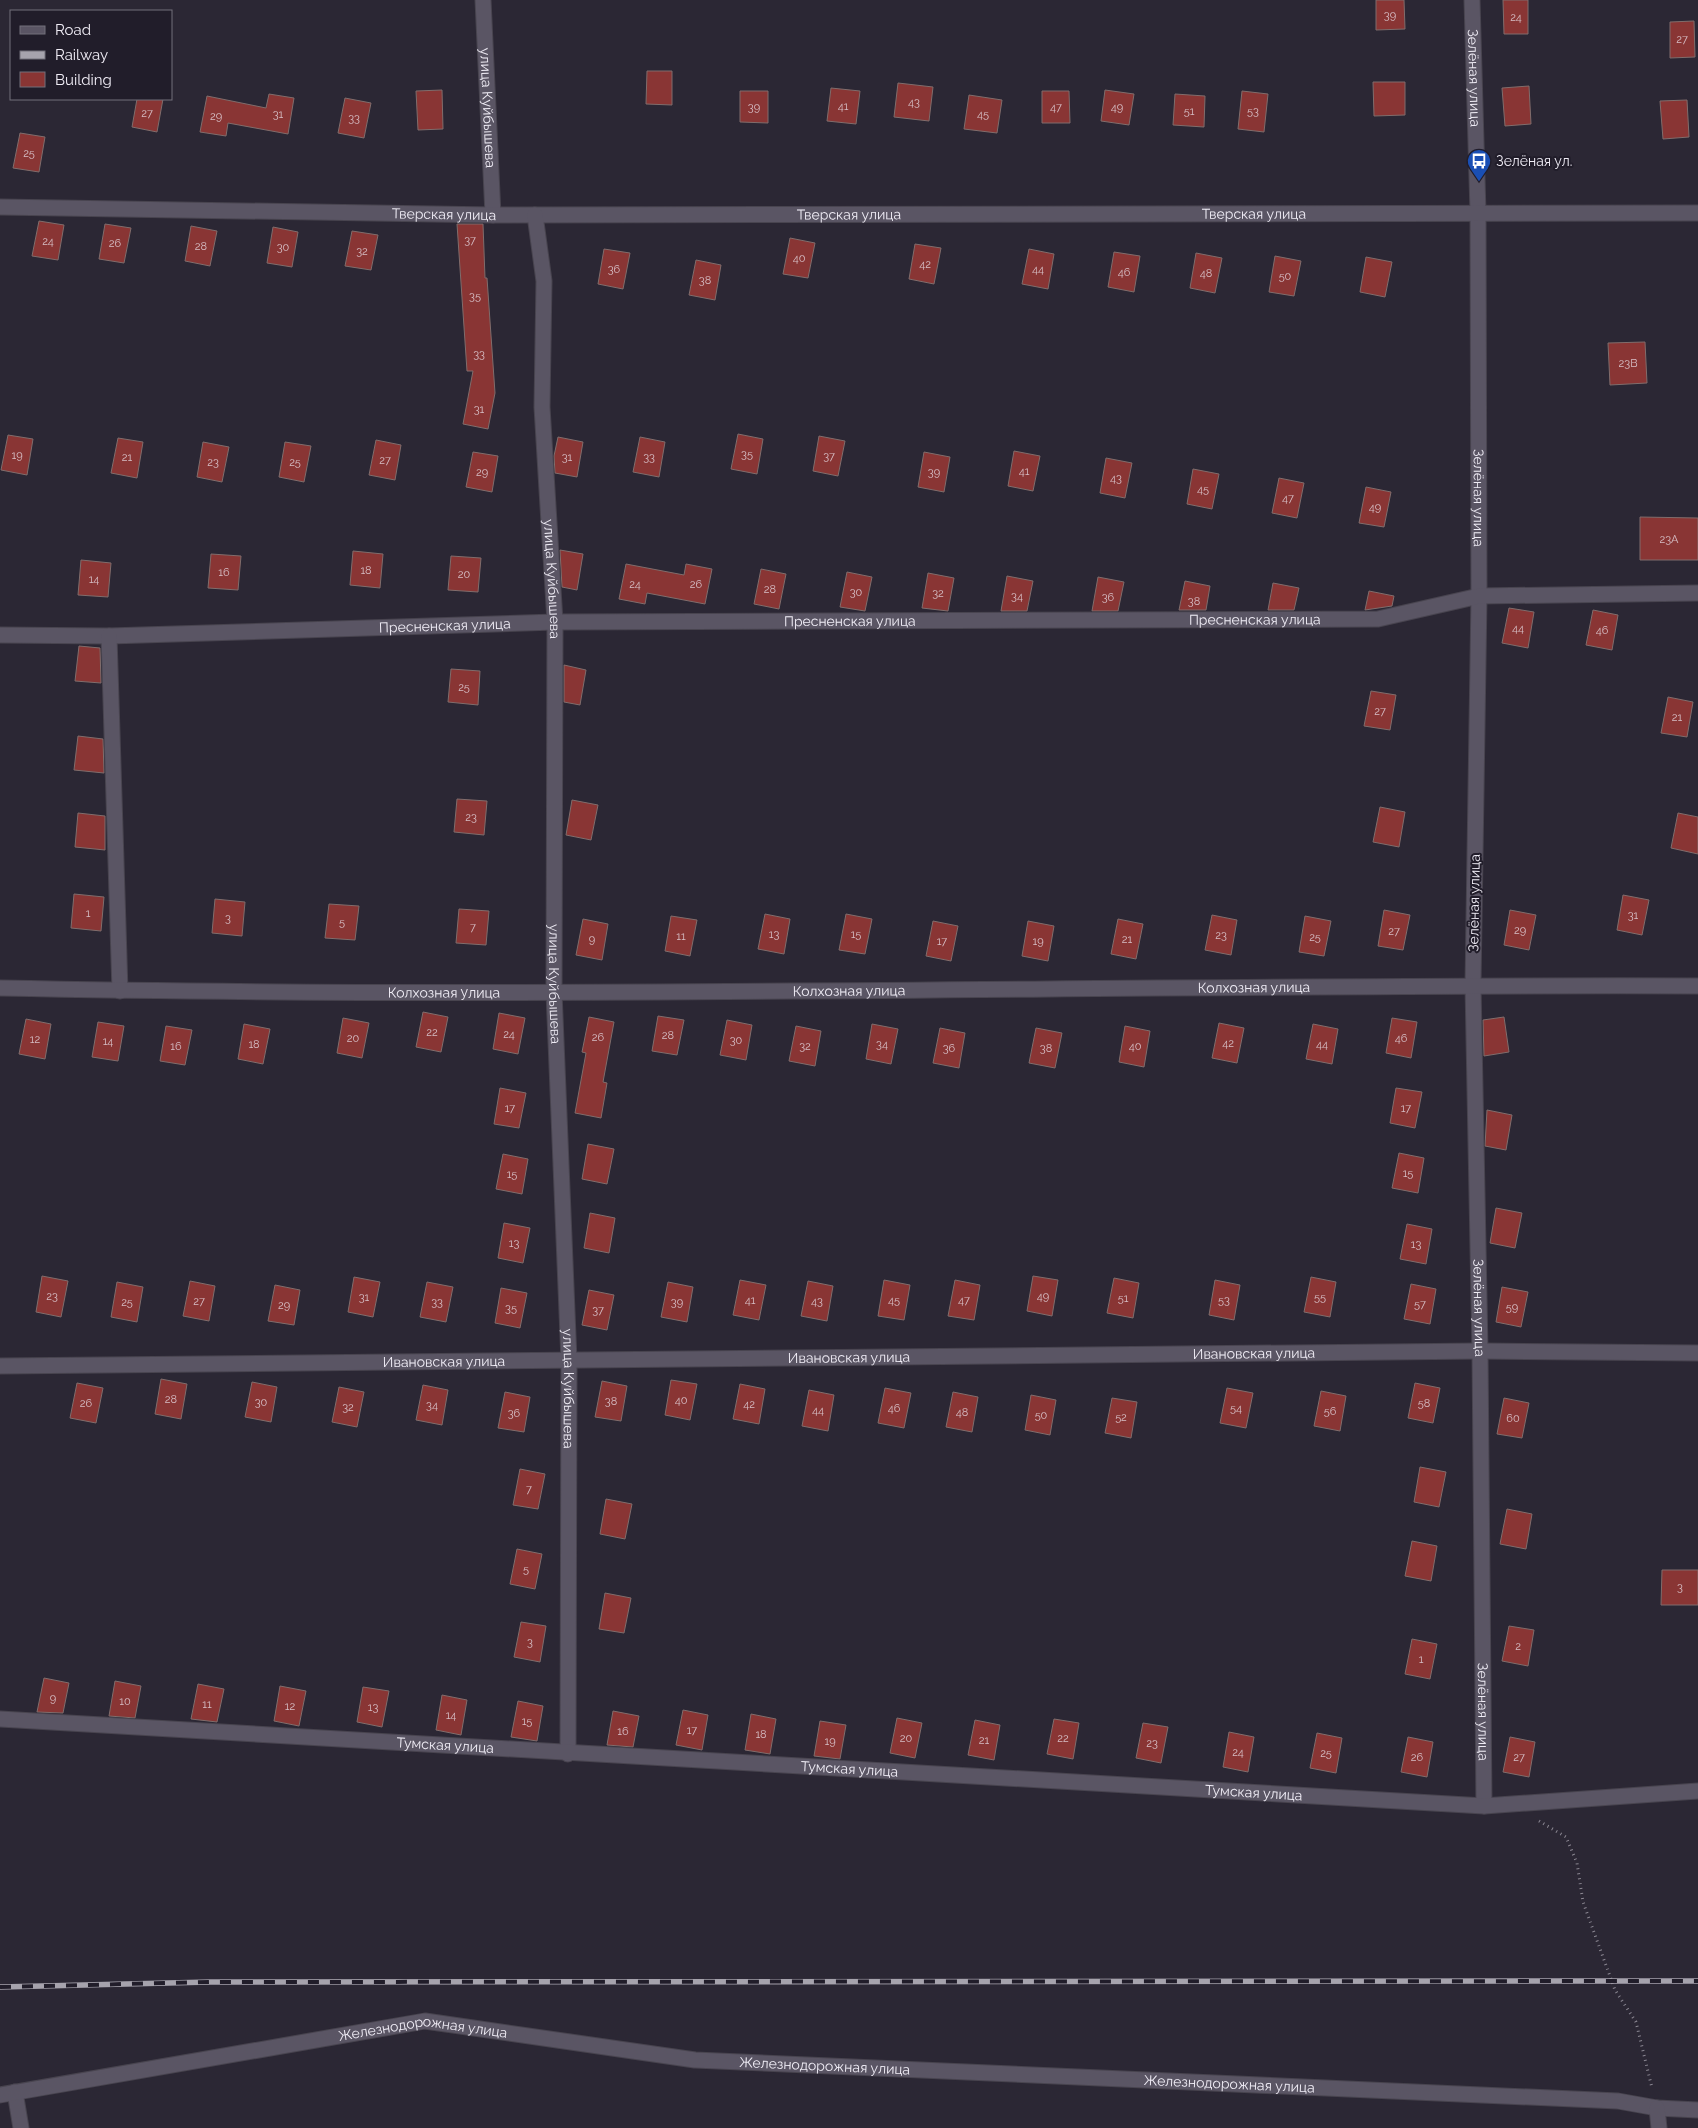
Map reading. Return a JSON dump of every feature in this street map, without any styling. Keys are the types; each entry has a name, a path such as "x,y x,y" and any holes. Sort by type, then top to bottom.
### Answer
{"street":[{"name":"улица Куйбышева","path":"483,0 493,215"},
{"name":"Зелёная улица","path":"1472,0 1478,213 1479,596 1472,985 1480,1351 1484,1806"},
{"name":"Тверская улица","path":"0,207 493,215 1698,213"},
{"name":"улица Куйбышева","path":"534,215 544,281 542,407 555,622 554,992 568,1361 568,1754"},
{"name":"Пресненская улица","path":"0,635 109,636 555,622 1378,619 1479,596 1698,593"},
{"path":"109,636 120,991"},
{"name":"Колхозная улица","path":"0,988 120,991 554,992 1472,985 1698,986"},
{"name":"Ивановская улица","path":"0,1366 1480,1351 1698,1354"},
{"name":"Тумская улица","path":"0,1719 568,1754 1484,1806 1697,1788"},
{"name":"Железнодорожная улица","path":"7,2094 425,2021 696,2060 1608,2100 1657,2108 1698,2110"},
{"path":"7,2094 21,2128"},
{"path":"1657,2108 1659,2128"}],"path":[{"path":"1529,1818 1566,1837 1577,1863 1583,1902 1615,1990 1636,2022 1657,2108"}],"building":[{"path":"1376,0 1404,0 1405,29 1376,30"},
{"path":"1503,0 1528,0 1528,34 1504,34"},
{"path":"1694,21 1695,57 1670,58 1670,22"},
{"path":"647,71 672,71 672,105 646,104"},
{"path":"1373,82 1405,82 1405,115 1374,116"},
{"path":"898,83 933,87 929,121 894,117"},
{"path":"1529,86 1531,124 1505,126 1502,88"},
{"path":"831,88 860,91 856,124 827,121"},
{"path":"442,90 443,129 418,130 416,91"},
{"path":"1105,90 1134,94 1129,125 1101,121"},
{"path":"740,91 768,91 768,123 740,122"},
{"path":"1042,91 1069,91 1070,123 1042,123"},
{"path":"1242,91 1268,94 1264,132 1238,129"},
{"path":"269,94 294,98 288,134 228,123 226,136 200,132 207,96 266,108"},
{"path":"1175,94 1205,96 1204,127 1173,125"},
{"path":"969,95 1002,100 997,133 964,129"},
{"path":"345,98 371,103 364,138 338,133"},
{"path":"137,100 163,100 157,132 132,127"},
{"path":"1687,100 1689,137 1663,139 1660,101"},
{"path":"20,133 45,137 39,172 13,168"},
{"path":"39,221 64,225 58,260 32,256"},
{"path":"105,224 131,228 124,263 99,259"},
{"path":"457,224 483,224 485,278 487,278 495,393 488,429 463,424 473,371 467,371"},
{"path":"191,226 217,231 210,266 185,261"},
{"path":"273,227 298,232 292,267 267,263"},
{"path":"352,231 378,235 371,270 345,266"},
{"path":"790,238 815,243 808,278 783,274"},
{"path":"915,244 941,248 934,284 909,279"},
{"path":"604,249 630,253 623,289 598,284"},
{"path":"1029,249 1054,254 1048,289 1022,284"},
{"path":"1114,252 1140,256 1134,292 1108,287"},
{"path":"1196,253 1222,258 1215,293 1190,288"},
{"path":"1275,256 1301,261 1294,296 1269,292"},
{"path":"1366,257 1392,262 1385,297 1360,292"},
{"path":"696,260 721,265 715,300 689,295"},
{"path":"1645,342 1647,383 1610,385 1608,343"},
{"path":"738,434 763,439 757,474 731,469"},
{"path":"8,435 33,439 27,475 1,470"},
{"path":"819,436 845,441 838,476 813,471"},
{"path":"558,437 583,442 577,477 555,473 554,456"},
{"path":"640,437 665,442 659,477 633,472"},
{"path":"118,438 143,442 137,478 111,473"},
{"path":"376,440 401,445 395,480 369,475"},
{"path":"203,442 229,447 222,482 197,477"},
{"path":"285,442 311,446 304,482 279,477"},
{"path":"1014,451 1040,456 1033,491 1008,486"},
{"path":"473,452 498,456 492,492 466,487"},
{"path":"924,452 950,457 944,492 918,487"},
{"path":"1106,458 1132,463 1125,498 1100,493"},
{"path":"1193,469 1219,474 1212,509 1187,504"},
{"path":"1279,478 1304,483 1297,518 1272,513"},
{"path":"1366,487 1391,492 1384,527 1359,523"},
{"path":"1640,517 1698,518 1698,560 1640,560"},
{"path":"560,550 583,554 577,590 562,587"},
{"path":"353,551 383,554 380,588 350,585"},
{"path":"211,554 241,556 238,590 208,588"},
{"path":"451,556 481,558 478,592 448,590"},
{"path":"81,560 111,563 108,597 78,595"},
{"path":"626,564 684,575 686,564 712,569 705,604 647,593 645,604 619,599"},
{"path":"761,569 786,574 779,609 754,604"},
{"path":"847,572 872,577 865,611 840,607"},
{"path":"928,573 954,578 948,611 922,608"},
{"path":"1007,576 1033,581 1027,611 1001,611"},
{"path":"1098,577 1124,582 1118,611 1092,611"},
{"path":"1185,581 1210,586 1206,610 1179,610"},
{"path":"1273,583 1299,588 1294,610 1268,610"},
{"path":"1369,591 1394,596 1392,606 1365,610"},
{"path":"1509,608 1534,612 1528,648 1502,643"},
{"path":"1593,610 1618,615 1612,650 1586,645"},
{"path":"79,646 100,648 101,683 75,681"},
{"path":"564,665 586,670 580,705 564,702"},
{"path":"451,669 480,671 478,705 448,702"},
{"path":"1371,691 1396,695 1390,730 1364,726"},
{"path":"1668,697 1693,702 1687,737 1661,733"},
{"path":"78,736 103,739 104,773 74,770"},
{"path":"457,799 487,801 484,835 454,832"},
{"path":"572,800 598,805 591,840 566,835"},
{"path":"1380,807 1405,812 1399,847 1373,842"},
{"path":"78,813 105,816 105,850 75,847"},
{"path":"1678,813 1698,817 1698,854 1671,848"},
{"path":"74,894 104,897 101,931 71,928"},
{"path":"1623,895 1649,900 1642,935 1617,930"},
{"path":"215,899 245,902 242,936 212,933"},
{"path":"329,904 359,906 355,940 325,938"},
{"path":"459,909 489,911 486,945 456,943"},
{"path":"1384,910 1410,915 1403,950 1378,946"},
{"path":"1510,910 1536,915 1529,950 1504,945"},
{"path":"765,914 790,919 784,954 758,949"},
{"path":"846,914 872,919 865,954 839,950"},
{"path":"1212,915 1237,920 1231,955 1205,950"},
{"path":"671,916 697,920 690,956 665,951"},
{"path":"1305,916 1331,921 1324,956 1299,952"},
{"path":"583,919 608,924 602,960 576,955"},
{"path":"1118,919 1143,924 1136,959 1111,954"},
{"path":"933,921 958,926 951,961 926,956"},
{"path":"1028,921 1054,926 1048,961 1022,956"},
{"path":"423,1012 448,1017 441,1052 416,1047"},
{"path":"499,1013 525,1018 518,1054 493,1049"},
{"path":"658,1016 684,1020 677,1055 652,1051"},
{"path":"589,1017 614,1022 603,1082 607,1083 601,1118 575,1113 586,1053 582,1052"},
{"path":"1504,1017 1509,1052 1484,1056 1483,1020"},
{"path":"343,1018 369,1023 362,1058 337,1053"},
{"path":"1392,1018 1417,1022 1411,1058 1386,1053"},
{"path":"26,1019 51,1024 45,1059 19,1054"},
{"path":"727,1020 752,1025 746,1060 720,1055"},
{"path":"98,1022 124,1026 118,1061 92,1057"},
{"path":"1219,1023 1244,1028 1237,1063 1212,1058"},
{"path":"244,1024 270,1029 263,1064 238,1059"},
{"path":"872,1024 898,1029 891,1064 866,1059"},
{"path":"1313,1024 1338,1029 1332,1064 1306,1059"},
{"path":"166,1026 192,1030 185,1065 160,1061"},
{"path":"796,1026 821,1031 815,1066 789,1061"},
{"path":"1125,1026 1150,1031 1144,1067 1119,1062"},
{"path":"940,1028 965,1033 959,1068 933,1063"},
{"path":"1036,1028 1062,1033 1055,1068 1029,1063"},
{"path":"500,1088 526,1093 519,1128 494,1124"},
{"path":"1396,1088 1422,1092 1415,1128 1390,1123"},
{"path":"1487,1110 1512,1115 1506,1150 1485,1146"},
{"path":"588,1144 614,1149 607,1184 582,1179"},
{"path":"1399,1153 1424,1158 1418,1193 1392,1188"},
{"path":"503,1154 528,1159 522,1194 496,1189"},
{"path":"1496,1208 1522,1213 1515,1248 1490,1243"},
{"path":"590,1213 615,1218 609,1253 584,1248"},
{"path":"504,1223 530,1228 523,1263 498,1258"},
{"path":"1407,1224 1432,1229 1426,1264 1400,1259"},
{"path":"42,1276 68,1281 61,1317 36,1312"},
{"path":"1033,1276 1058,1280 1052,1316 1027,1311"},
{"path":"354,1277 380,1282 373,1317 348,1312"},
{"path":"1311,1277 1336,1282 1330,1317 1304,1312"},
{"path":"1114,1278 1139,1283 1133,1318 1107,1313"},
{"path":"740,1280 766,1285 759,1320 733,1315"},
{"path":"884,1280 910,1285 904,1320 878,1316"},
{"path":"955,1280 980,1285 974,1320 948,1316"},
{"path":"1215,1280 1240,1285 1234,1320 1209,1315"},
{"path":"190,1281 215,1286 209,1321 183,1316"},
{"path":"808,1281 833,1286 827,1321 801,1316"},
{"path":"117,1282 143,1287 137,1322 111,1317"},
{"path":"427,1282 453,1287 446,1322 420,1317"},
{"path":"668,1282 693,1287 687,1322 661,1317"},
{"path":"1411,1284 1436,1289 1430,1324 1404,1319"},
{"path":"275,1285 300,1290 294,1325 268,1321"},
{"path":"1502,1287 1528,1292 1521,1327 1496,1322"},
{"path":"501,1288 527,1293 520,1328 495,1323"},
{"path":"589,1290 614,1295 607,1330 582,1325"},
{"path":"161,1379 187,1384 181,1419 155,1414"},
{"path":"671,1380 697,1384 690,1420 665,1415"},
{"path":"602,1381 627,1386 621,1421 595,1417"},
{"path":"252,1382 277,1387 271,1422 245,1417"},
{"path":"77,1383 103,1388 96,1423 70,1418"},
{"path":"1415,1383 1440,1388 1433,1423 1408,1418"},
{"path":"740,1384 765,1389 759,1424 733,1419"},
{"path":"423,1385 448,1390 442,1425 416,1420"},
{"path":"339,1387 364,1392 357,1427 332,1422"},
{"path":"885,1388 911,1393 904,1428 878,1423"},
{"path":"1227,1388 1253,1393 1246,1428 1220,1423"},
{"path":"809,1390 834,1395 828,1431 802,1426"},
{"path":"1321,1391 1346,1396 1340,1431 1314,1426"},
{"path":"505,1392 530,1397 524,1432 498,1428"},
{"path":"953,1392 978,1397 972,1432 946,1427"},
{"path":"1031,1395 1056,1400 1050,1435 1025,1430"},
{"path":"1112,1398 1137,1402 1131,1438 1105,1433"},
{"path":"1504,1398 1529,1403 1522,1438 1497,1434"},
{"path":"1420,1467 1446,1472 1439,1507 1414,1502"},
{"path":"520,1469 545,1474 538,1509 513,1505"},
{"path":"606,1499 632,1504 625,1539 600,1534"},
{"path":"1507,1509 1532,1514 1526,1549 1500,1544"},
{"path":"1412,1541 1437,1546 1431,1581 1405,1576"},
{"path":"517,1549 542,1554 535,1589 510,1584"},
{"path":"1662,1570 1698,1570 1698,1605 1661,1605"},
{"path":"605,1593 631,1598 624,1633 599,1629"},
{"path":"521,1622 546,1626 540,1662 514,1657"},
{"path":"1509,1626 1534,1630 1528,1666 1502,1661"},
{"path":"1412,1639 1437,1644 1430,1679 1405,1674"},
{"path":"44,1678 69,1683 63,1713 37,1712"},
{"path":"115,1681 141,1686 135,1718 109,1716"},
{"path":"198,1684 224,1689 217,1722 191,1719"},
{"path":"280,1686 306,1691 299,1726 274,1721"},
{"path":"363,1687 389,1691 382,1727 357,1722"},
{"path":"442,1695 467,1700 461,1735 436,1730"},
{"path":"518,1701 543,1706 537,1741 511,1737"},
{"path":"683,1710 708,1715 702,1750 676,1745"},
{"path":"613,1711 639,1716 633,1747 607,1745"},
{"path":"751,1714 776,1719 770,1754 745,1750"},
{"path":"897,1718 922,1723 915,1758 890,1753"},
{"path":"1054,1719 1079,1723 1073,1759 1047,1754"},
{"path":"975,1720 1000,1725 994,1760 968,1755"},
{"path":"820,1721 846,1725 840,1759 814,1756"},
{"path":"1143,1723 1168,1727 1161,1763 1136,1758"},
{"path":"1229,1732 1254,1737 1248,1772 1223,1767"},
{"path":"1317,1733 1342,1738 1336,1773 1310,1768"},
{"path":"1408,1737 1433,1742 1427,1777 1401,1772"},
{"path":"1510,1737 1535,1742 1529,1777 1503,1772"}],"railway":[{"path":"0,1987 210,1982 1698,1981"}],"place":[{"name":"Зелёная ул.","path":"1479,182"}]}
